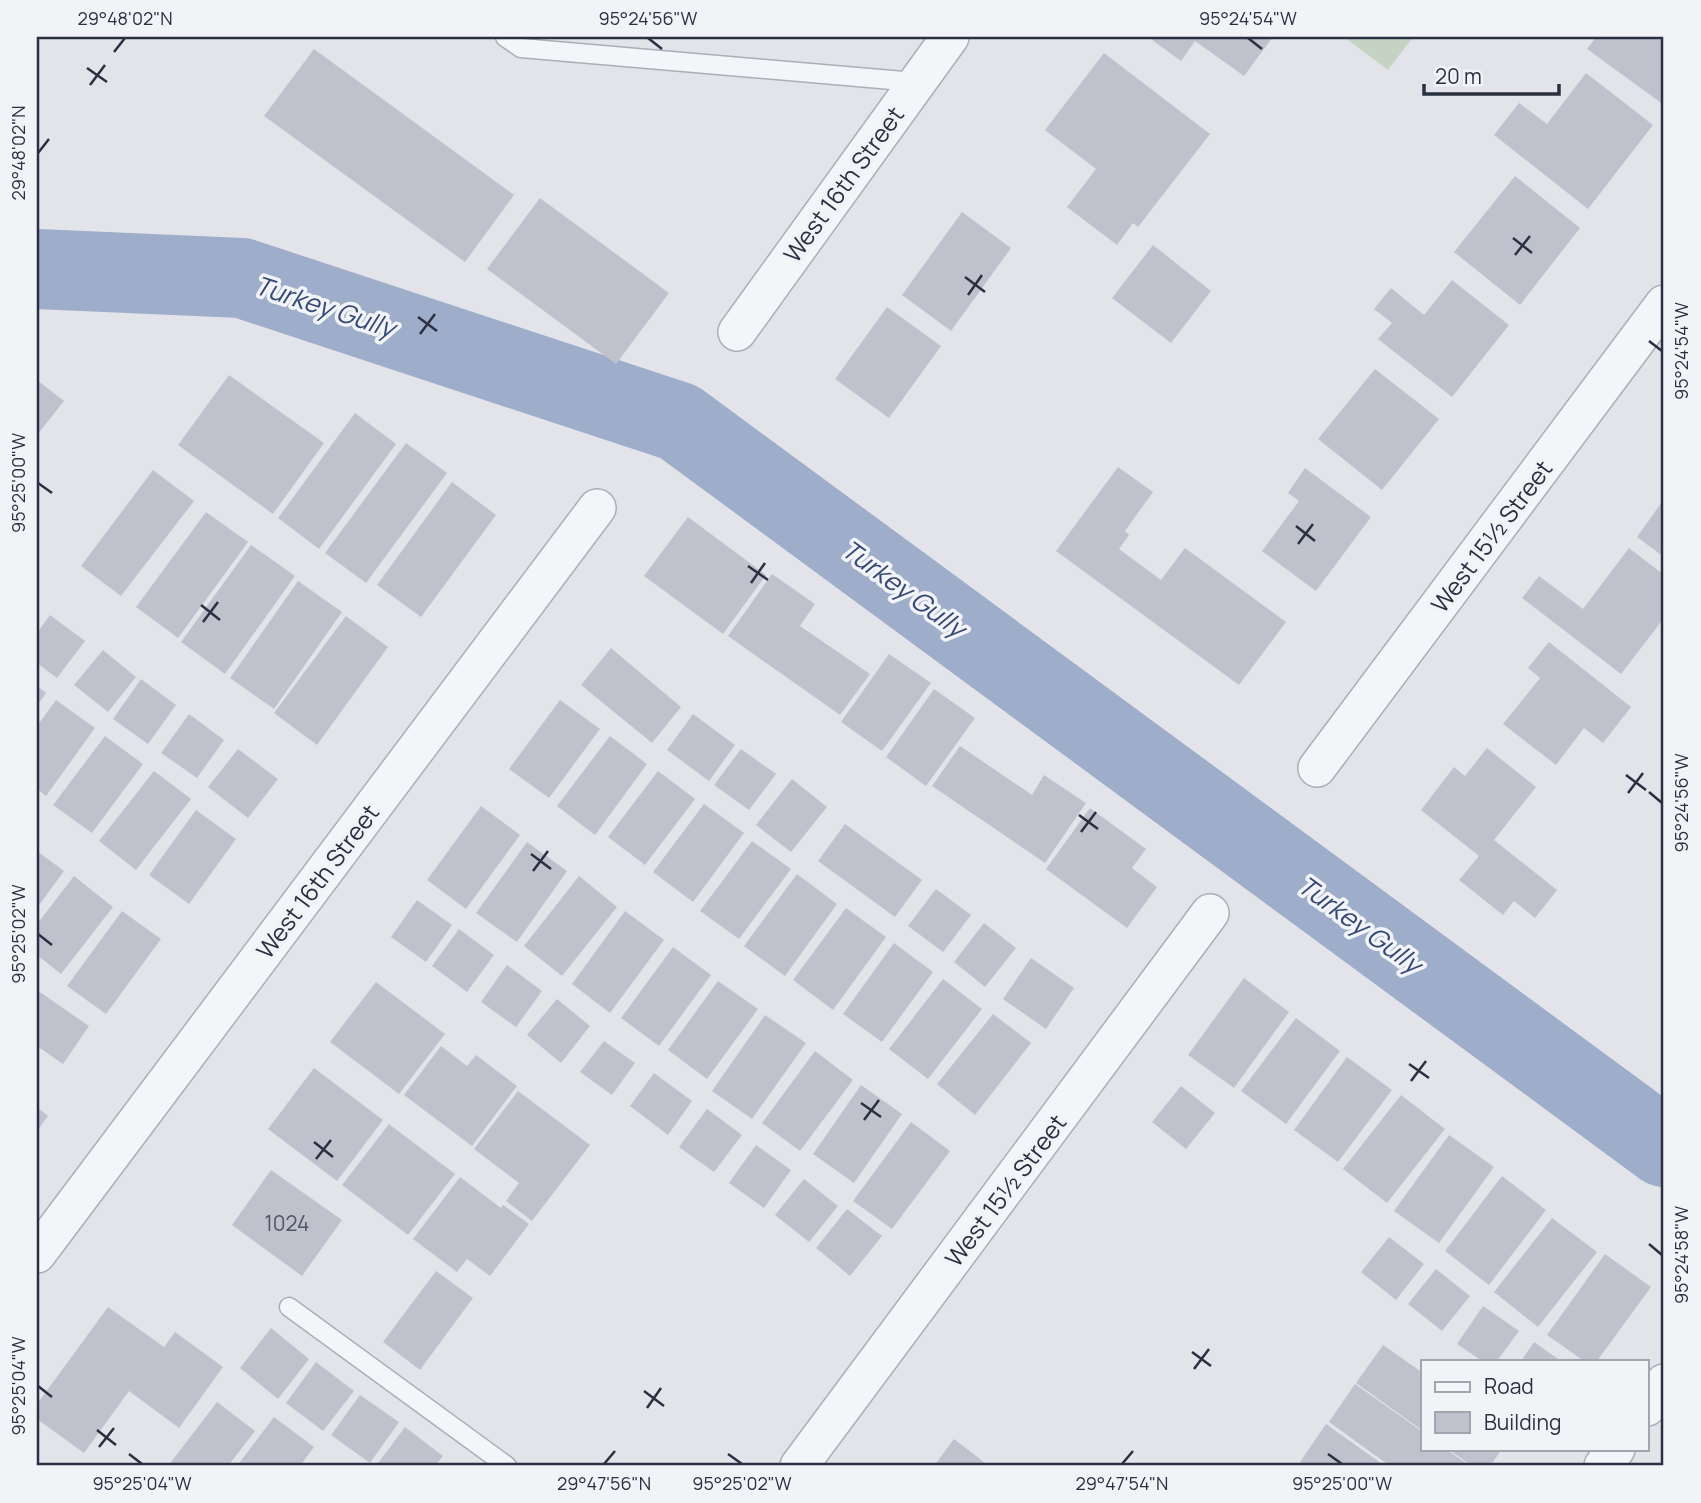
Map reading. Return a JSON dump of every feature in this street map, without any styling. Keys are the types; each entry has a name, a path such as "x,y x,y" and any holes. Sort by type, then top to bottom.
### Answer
{"street":[{"name":"West 16th Street","path":"737,332 950,37"},
{"name":"West 15½ Street","path":"1317,768 1664,304"},
{"name":"West 16th Street","path":"37,1254 597,508"},
{"name":"West 15½ Street","path":"799,1466 1210,913"},
{"path":"1648,1406 1664,1383"},
{"path":"1603,1466 1615,1450"}],"lane":[{"path":"505,37 521,48 915,82"},
{"path":"289,1307 507,1466"}],"green space":[{"path":"1344,37 1413,37 1388,70"}],"building":[{"path":"1148,37 1273,37 1244,76 1195,41 1181,61"},
{"path":"1596,37 1664,37 1664,105 1587,49"},
{"path":"314,49 514,195 465,262 264,116"},
{"path":"1104,53 1210,134 1138,227 1133,223 1117,245 1067,207 1096,169 1045,130"},
{"path":"1586,73 1653,125 1588,209 1494,135 1519,103 1547,124"},
{"path":"1515,176 1580,228 1520,305 1454,252"},
{"path":"540,198 669,293 616,364 487,269"},
{"path":"962,212 1011,248 951,331 902,295"},
{"path":"1153,245 1211,291 1171,343 1112,298"},
{"path":"1452,280 1509,325 1452,397 1378,339 1392,323 1374,309 1391,288 1424,315"},
{"path":"887,307 941,346 889,418 835,379"},
{"path":"1375,369 1439,419 1382,490 1318,439"},
{"path":"229,375 324,443 273,514 178,445"},
{"path":"37,380 64,401 37,435"},
{"path":"355,413 396,444 319,549 278,518"},
{"path":"406,443 447,473 366,583 325,553"},
{"path":"1118,467 1153,492 1125,531 1129,535 1119,549 1161,580 1185,548 1286,622 1239,685 1056,551"},
{"path":"1305,468 1371,517 1316,591 1262,551 1299,501 1288,493"},
{"path":"153,470 194,501 121,596 81,566"},
{"path":"452,482 496,515 421,617 377,585"},
{"path":"1664,499 1664,557 1637,537"},
{"path":"206,512 248,542 178,638 136,607"},
{"path":"688,517 766,575 723,634 644,576"},
{"path":"251,545 295,576 225,674 181,642"},
{"path":"1629,548 1664,575 1664,618 1621,674 1522,598 1539,576 1583,609"},
{"path":"772,574 815,604 800,626 870,674 840,715 728,636"},
{"path":"298,581 342,612 274,709 230,678"},
{"path":"50,615 85,641 57,678 37,663 37,633"},
{"path":"346,616 388,647 317,745 274,713"},
{"path":"1549,642 1631,707 1603,743 1584,728 1556,765 1503,724 1540,678 1528,668"},
{"path":"611,648 681,707 652,743 581,685"},
{"path":"103,650 136,677 108,712 74,685"},
{"path":"889,654 931,683 882,751 841,722"},
{"path":"141,679 176,705 148,744 113,719"},
{"path":"37,686 46,693 37,706"},
{"path":"934,689 975,718 926,786 886,757"},
{"path":"56,700 95,728 46,796 37,789 37,726"},
{"path":"560,700 600,729 549,798 509,769"},
{"path":"189,714 224,740 197,778 161,753"},
{"path":"693,714 735,745 709,781 667,750"},
{"path":"105,736 143,764 92,833 53,805"},
{"path":"610,736 647,764 595,835 557,806"},
{"path":"960,746 1032,795 1044,775 1086,803 1045,863 932,786"},
{"path":"1487,748 1536,787 1494,840 1557,890 1535,918 1514,901 1503,915 1459,880 1479,856 1421,810 1454,767 1465,776"},
{"path":"238,749 278,779 248,818 208,787"},
{"path":"741,749 776,774 749,810 714,785"},
{"path":"154,771 191,799 136,870 99,841"},
{"path":"658,771 695,799 645,865 608,837"},
{"path":"792,779 827,807 791,852 756,825"},
{"path":"704,804 744,833 693,902 653,872"},
{"path":"481,806 520,835 466,909 427,880"},
{"path":"1090,808 1146,849 1132,868 1157,887 1127,928 1046,869"},
{"path":"196,810 236,839 189,904 149,875"},
{"path":"845,824 922,880 895,917 818,861"},
{"path":"752,841 791,869 739,939 700,911"},
{"path":"527,842 567,871 517,942 476,913"},
{"path":"37,851 64,871 37,908"},
{"path":"797,874 837,904 785,976 744,946"},
{"path":"74,876 113,907 61,974 37,955 37,924"},
{"path":"579,876 617,907 562,976 524,946"},
{"path":"936,889 971,915 943,952 908,926"},
{"path":"417,900 452,925 426,962 391,937"},
{"path":"846,908 886,937 833,1010 793,980"},
{"path":"122,911 161,939 106,1014 67,986"},
{"path":"625,911 664,940 610,1013 572,984"},
{"path":"984,923 1016,948 985,987 954,962"},
{"path":"459,929 494,955 467,992 432,966"},
{"path":"894,943 933,972 882,1042 843,1014"},
{"path":"673,947 711,975 659,1046 621,1018"},
{"path":"1031,958 1074,988 1046,1029 1003,999"},
{"path":"507,965 542,991 516,1027 481,1002"},
{"path":"1244,978 1289,1012 1234,1088 1188,1055"},
{"path":"943,979 982,1009 928,1079 889,1049"},
{"path":"718,981 758,1009 707,1079 668,1050"},
{"path":"376,982 445,1034 399,1094 330,1042"},
{"path":"37,990 89,1026 63,1064 37,1046"},
{"path":"557,999 590,1026 561,1063 527,1035"},
{"path":"993,1014 1031,1043 975,1115 937,1084"},
{"path":"765,1015 806,1043 752,1119 712,1091"},
{"path":"1296,1018 1340,1051 1286,1124 1241,1091"},
{"path":"604,1041 635,1063 612,1095 580,1072"},
{"path":"441,1046 467,1066 476,1055 517,1086 472,1146 404,1095"},
{"path":"815,1051 853,1080 800,1151 762,1123"},
{"path":"1347,1057 1392,1090 1338,1162 1294,1130"},
{"path":"314,1068 383,1120 337,1181 268,1129"},
{"path":"654,1073 692,1101 668,1135 630,1106"},
{"path":"861,1085 902,1114 854,1183 813,1154"},
{"path":"1181,1086 1215,1113 1186,1149 1152,1122"},
{"path":"518,1091 590,1145 532,1221 506,1201 519,1183 474,1149"},
{"path":"1401,1095 1445,1129 1387,1203 1343,1169"},
{"path":"37,1107 48,1116 37,1131"},
{"path":"707,1109 742,1135 714,1172 679,1147"},
{"path":"911,1122 950,1151 892,1229 853,1201"},
{"path":"389,1124 455,1174 408,1235 342,1185"},
{"path":"1449,1135 1494,1167 1439,1243 1394,1211"},
{"path":"756,1145 791,1170 764,1208 729,1183"},
{"path":"271,1170 342,1220 302,1276 232,1225"},
{"path":"1502,1176 1546,1210 1489,1285 1445,1251"},
{"path":"460,1177 501,1208 503,1205 529,1224 490,1276 467,1259 457,1272 413,1239"},
{"path":"804,1179 838,1206 809,1242 775,1215"},
{"path":"847,1209 882,1236 850,1276 816,1248"},
{"path":"1552,1218 1597,1252 1538,1327 1494,1292"},
{"path":"1389,1237 1424,1264 1396,1300 1361,1272"},
{"path":"1605,1254 1651,1287 1598,1360 1583,1360 1547,1335"},
{"path":"1436,1269 1470,1296 1442,1331 1408,1304"},
{"path":"436,1271 473,1298 420,1370 383,1342"},
{"path":"1483,1306 1519,1331 1498,1360 1481,1360 1457,1344"},
{"path":"108,1307 164,1347 175,1332 223,1367 179,1428 129,1391 84,1453 37,1419 37,1404"},
{"path":"271,1328 309,1359 278,1399 240,1368"},
{"path":"1534,1342 1560,1360 1522,1360"},
{"path":"1383,1345 1421,1372 1421,1430 1356,1383"},
{"path":"316,1362 354,1391 323,1431 286,1403"},
{"path":"1355,1384 1421,1431 1421,1450 1447,1450 1470,1466 1390,1466 1329,1422"},
{"path":"360,1395 399,1422 370,1463 331,1435"},
{"path":"217,1402 255,1431 228,1466 168,1466"},
{"path":"274,1417 314,1447 300,1466 237,1466"},
{"path":"1326,1424 1385,1466 1306,1466 1300,1462"},
{"path":"405,1427 443,1456 435,1466 376,1466"},
{"path":"954,1439 989,1466 934,1466"},
{"path":"1449,1450 1501,1450 1490,1466 1472,1466"}],"waterway":[{"name":"Turkey Gully","path":"37,269 242,278 679,422 1664,1147"}]}
